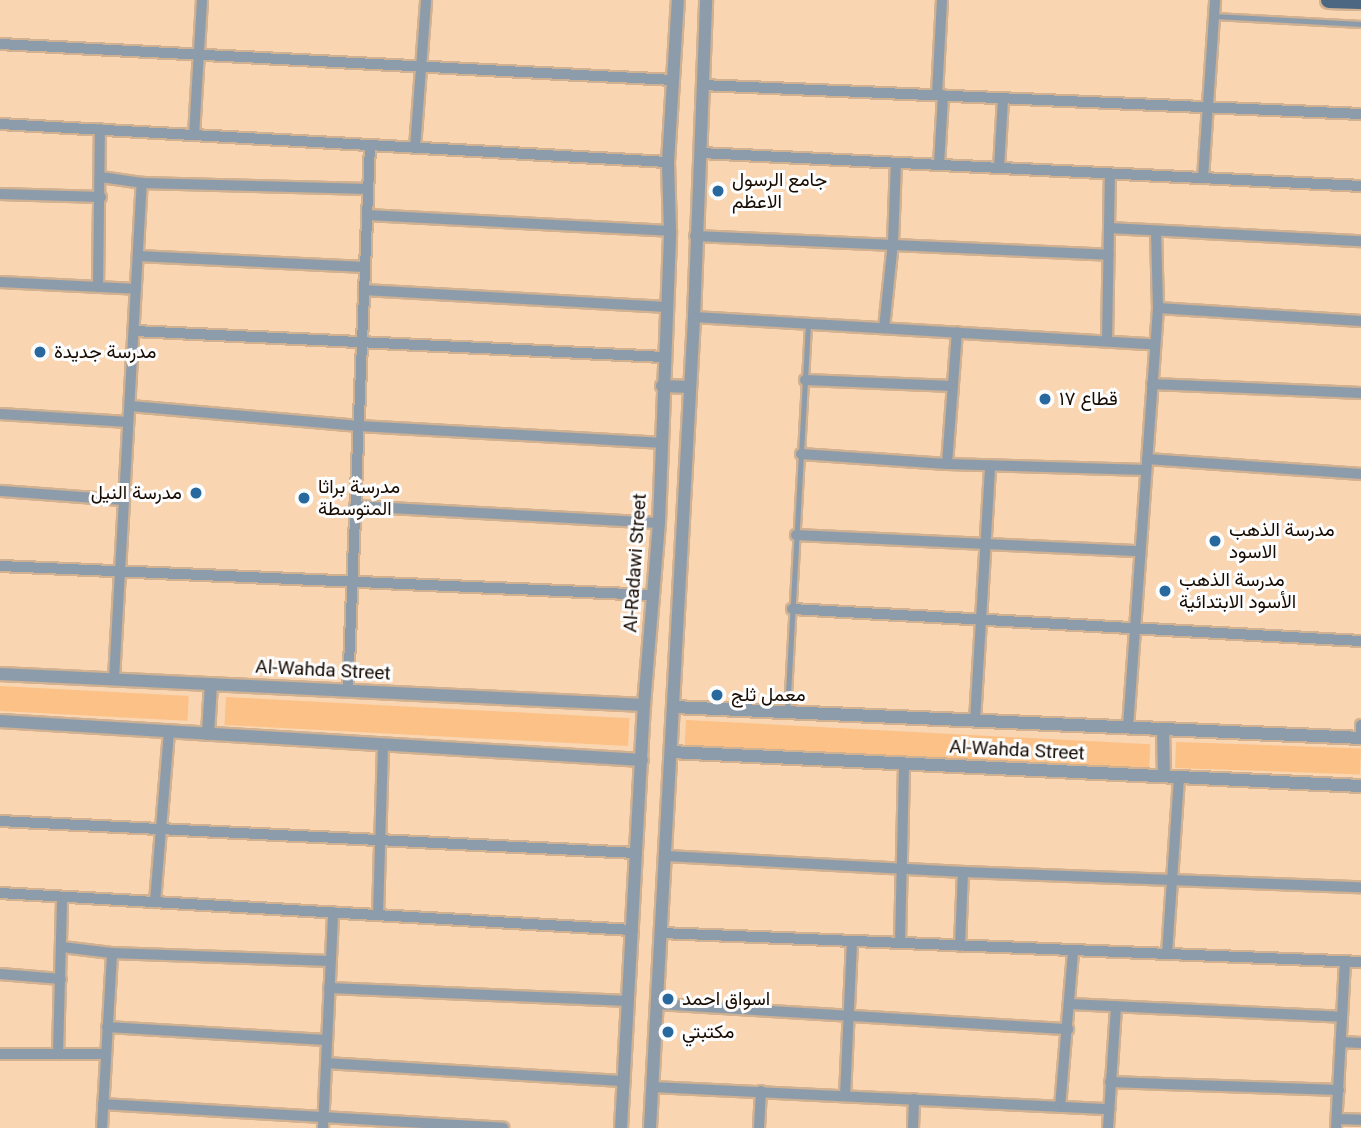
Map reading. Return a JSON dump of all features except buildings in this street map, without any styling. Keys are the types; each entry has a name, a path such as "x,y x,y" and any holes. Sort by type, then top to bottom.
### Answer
{"main road":[{"path":"1329,0 1361,1"}],"street":[{"path":"194,135 202,0"},
{"path":"415,148 426,0"},
{"name":"Al-Radawi Street","path":"621,1128 644,705 659,523 662,386 670,231 668,162 678,0"},
{"path":"650,1128 667,856 694,317 706,0"},
{"path":"939,165 942,0"},
{"path":"1203,178 1215,0"},
{"path":"0,44 199,52 673,80"},
{"path":"702,85 1361,114"},
{"path":"999,168 1003,98"},
{"path":"0,124 668,162"},
{"path":"98,287 100,129"},
{"path":"348,690 370,145"},
{"path":"701,153 1361,186"},
{"path":"884,328 893,243 896,163"},
{"path":"1107,341 1110,174"},
{"path":"101,177 142,183 368,189"},
{"path":"114,679 142,183"},
{"path":"0,194 101,197"},
{"path":"367,215 670,231"},
{"path":"1110,228 1361,241"},
{"path":"1128,727 1158,308 1156,232"},
{"path":"695,236 1109,254"},
{"path":"138,256 365,267"},
{"path":"0,282 136,289"},
{"path":"364,289 667,307"},
{"path":"1158,308 1361,321"},
{"path":"694,317 1155,344"},
{"path":"134,331 664,357"},
{"path":"947,464 957,332"},
{"path":"805,380 953,386"},
{"path":"1152,384 1361,393"},
{"path":"662,386 690,387"},
{"path":"130,406 359,426 660,443"},
{"path":"0,414 128,422"},
{"path":"801,454 947,464 1146,470"},
{"path":"1147,459 1361,474"},
{"path":"975,721 983,544 990,465"},
{"path":"0,491 124,500"},
{"path":"355,506 659,523"},
{"path":"796,535 1140,551"},
{"path":"0,566 652,595"},
{"path":"792,609 1361,641"},
{"name":"Al-Wahda Street","path":"0,674 644,705"},
{"path":"208,734 211,684"},
{"name":"Al-Wahda Street","path":"674,707 1361,738"},
{"path":"0,721 642,760"},
{"path":"1361,725 1361,738"},
{"path":"1163,729 1164,776"},
{"path":"155,902 169,731"},
{"path":"378,915 383,744"},
{"name":"Al-Wahda Street","path":"671,752 1361,786"},
{"path":"900,943 904,764"},
{"path":"1167,954 1179,777"},
{"path":"0,821 637,853"},
{"path":"667,856 963,872 1361,887"},
{"path":"960,946 963,872"},
{"path":"0,893 633,930"},
{"path":"58,1054 62,897"},
{"path":"323,1128 333,912"},
{"path":"661,933 1361,962"},
{"path":"845,1096 852,941"},
{"path":"62,947 112,953 330,961"},
{"path":"1060,1107 1073,951"},
{"path":"102,1128 112,953"},
{"path":"1345,961 1336,1124 1361,1120"},
{"path":"0,974 61,979"},
{"path":"329,988 629,1002"},
{"path":"657,1004 1068,1029"},
{"path":"1070,1004 1342,1017"},
{"path":"1108,1128 1116,1006"},
{"path":"107,1027 326,1040"},
{"path":"1341,1042 1361,1043"},
{"path":"0,1054 105,1054"},
{"path":"326,1063 624,1081"},
{"path":"1110,1082 1339,1090"},
{"path":"653,1087 1109,1109"},
{"path":"759,1128 761,1091"},
{"path":"913,1128 914,1099"},
{"path":"103,1104 503,1128"}],"lane":[{"path":"1214,16 1361,24"},
{"path":"787,712 808,324"}],"shaded area":[{"path":"0,686 189,696 187,721 0,711"},
{"path":"226,697 629,718 628,746 225,725"},
{"path":"686,720 1150,744 1149,770 685,746"},
{"path":"1176,742 1361,748 1360,774 1175,768"}],"place":[{"name":"جامع الرسول الاعظم","path":"718,191"},
{"name":"مدرسة جديدة","path":"40,352"},
{"name":"قطاع ١٧","path":"1045,399"},
{"name":"مدرسة النيل","path":"196,493"},
{"name":"مدرسة براثا المتوسطة","path":"304,498"},
{"name":"مدرسة الذهب الاسود","path":"1215,541"},
{"name":"مدرسة الذهب الأسود الابتدائية","path":"1165,591"},
{"name":"معمل ثلج","path":"717,695"},
{"name":"اسواق احمد","path":"668,999"},
{"name":"مكتبتي","path":"668,1032"}]}
